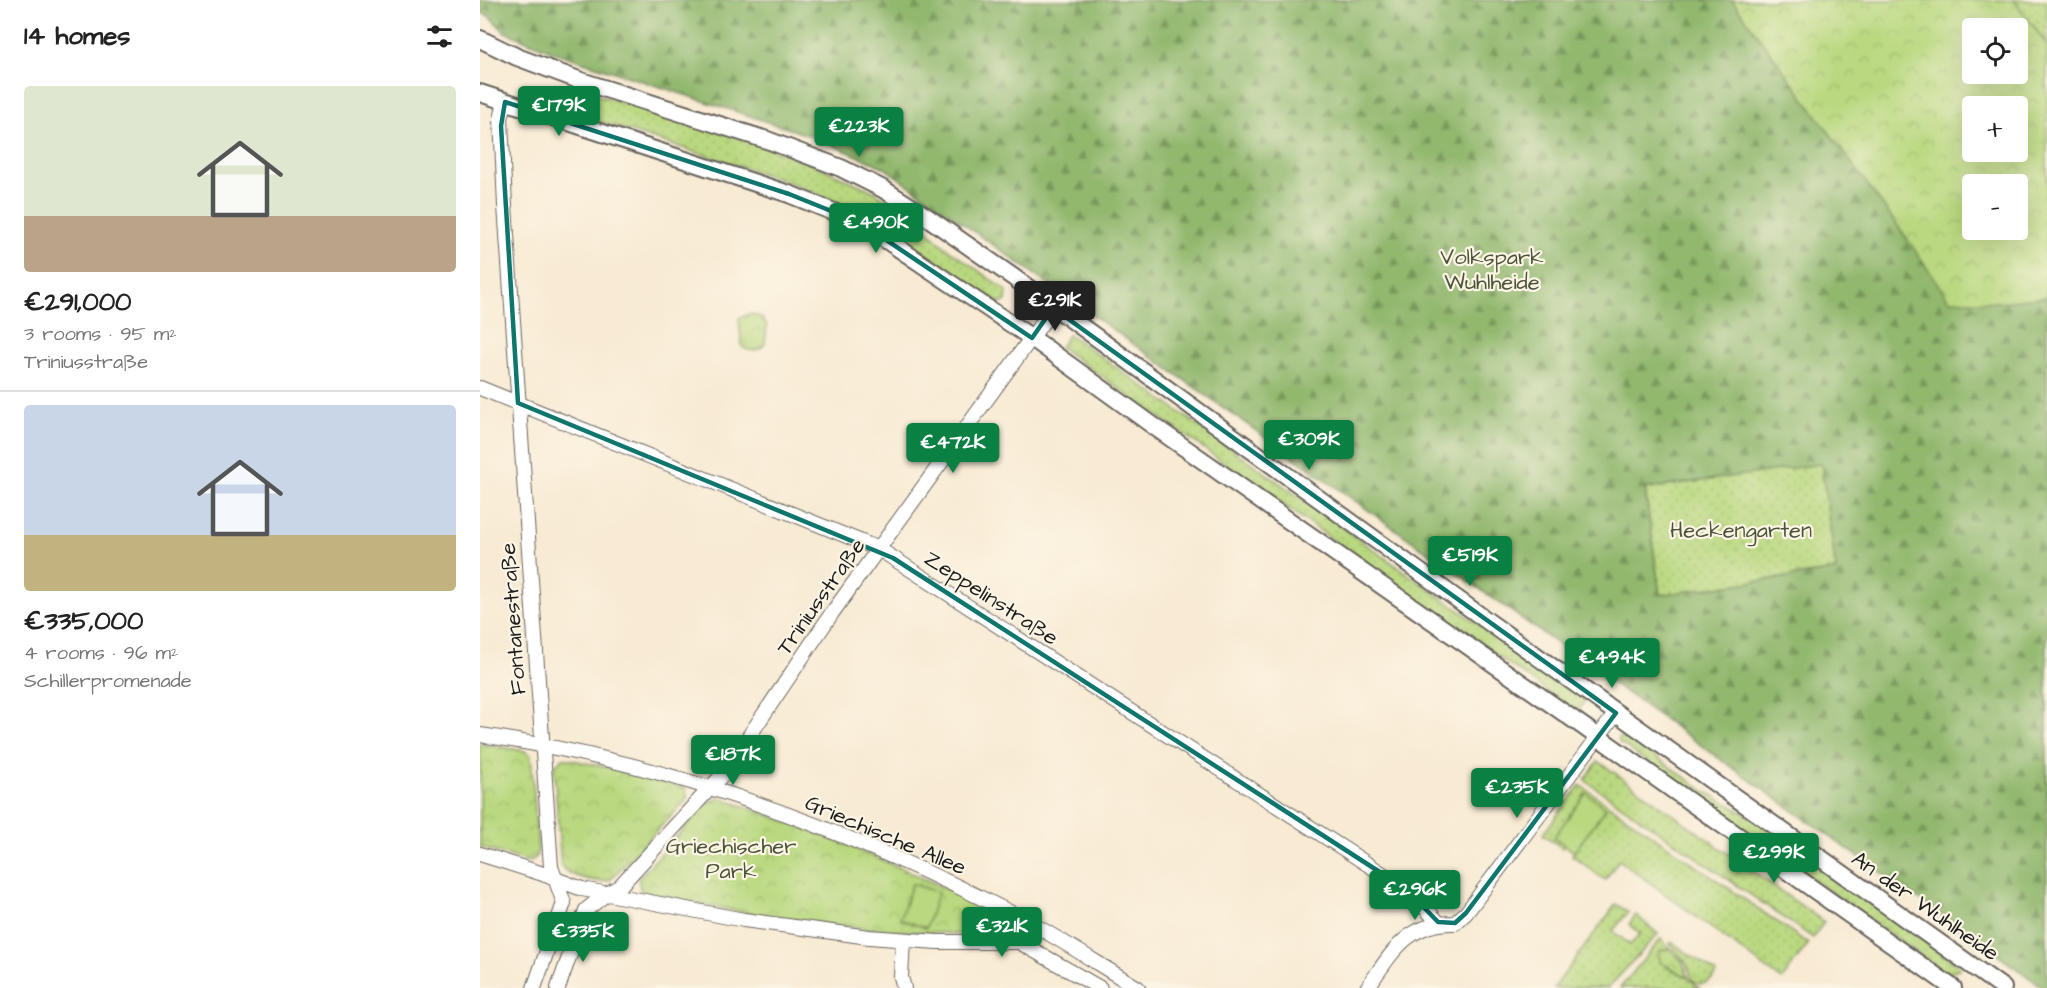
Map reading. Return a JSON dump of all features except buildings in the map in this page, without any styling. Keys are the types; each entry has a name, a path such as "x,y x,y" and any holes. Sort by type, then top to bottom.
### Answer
{"main road":[{"name":"An der Wuhlheide","path":"480,39 517,57 584,82 771,141 841,168 883,189 927,217 1616,713 2003,988"},
{"path":"480,93 789,194 861,223 1032,338 1190,452 1953,988"}],"street":[{"name":"Fontanestraße","path":"505,102 501,119 542,746 551,867 564,903 534,988"},
{"name":"Triniusstraße","path":"558,988 586,910 619,887 725,772 832,613 1053,308"},
{"name":"Zeppelinstraße","path":"480,388 879,549 1406,889 1438,922"},
{"path":"1367,988 1398,944 1416,930 1438,922 1455,923 1466,913 1616,713"},
{"name":"Griechische Allee","path":"480,735 621,763 709,788 823,829 912,865 1027,921 1138,988"},
{"path":"480,854 540,873 576,888 755,922 817,932 903,940 1019,942 1100,988"},
{"path":"1019,942 1027,921"},
{"path":"903,940 901,977 904,988"}],"highlighted area":[{"path":"505,102 789,194 861,223 1032,338 1053,308 1616,713 1466,913 1455,923 1438,922 1406,889 893,558 518,403 501,126"}],"green space":[{"name":"Volkspark Wuhlheide","path":"480,0 1732,0 1906,237 1949,300 2047,297 2047,988 883,167 811,136 556,53 505,32 489,16 480,12","holes":["1821,464 1836,570 1660,595 1645,489"]},
{"path":"1732,0 2014,0 2027,18 1962,18 1962,84 2028,84 2028,19 2047,45 2047,297 2000,302 1949,300 1906,237"},
{"path":"2014,0 2047,0 2047,45 2028,18"},
{"path":"574,88 704,126 808,162 873,191 912,216 944,246 1007,291 1006,301 1002,303 993,300 895,232 845,205 780,179 591,119 576,111 569,104 567,95 570,89"},
{"path":"750,314 761,317 767,325 765,344 754,351 742,347 739,318"},
{"path":"1069,334 1586,700 1577,712 1060,347"},
{"name":"Heckengarten","path":"1821,463 1837,570 1660,595 1645,489"},
{"path":"1623,736 1703,790 1758,821 1959,966 1959,969 1948,973 1943,971 1619,742 1619,738"},
{"path":"480,744 525,751 531,756 538,850 536,857 530,862 480,847"},
{"name":"Griechischer Park","path":"563,758 624,771 685,788 688,798 610,880 591,880 577,876 561,866 554,766"},
{"path":"1598,761 1824,922 1813,938 1586,781 1585,779"},
{"path":"1580,785 1806,942 1808,944 1782,980 1619,860 1605,880 1572,855 1606,808 1555,837 1565,845 1562,848 1543,834"},
{"path":"1586,793 1606,808 1574,852 1554,837"},
{"name":"Griechischer Park","path":"720,798 824,836 926,880 993,912 998,920 997,928 986,934 972,935 829,925 753,914 641,891 638,879 709,802"},
{"path":"912,884 938,892 926,928 900,919"},
{"path":"1616,904 1628,912 1613,931 1630,945 1640,934 1629,924 1636,915 1658,934 1608,988 1554,988"},
{"path":"1661,939 1670,949 1666,949 1667,967 1689,978 1699,988 1620,988"},
{"path":"1670,943 1716,973 1714,976 1703,984 1693,980 1686,964"},
{"path":"1670,949 1682,961 1689,978 1661,963 1658,954 1661,950"}]}
